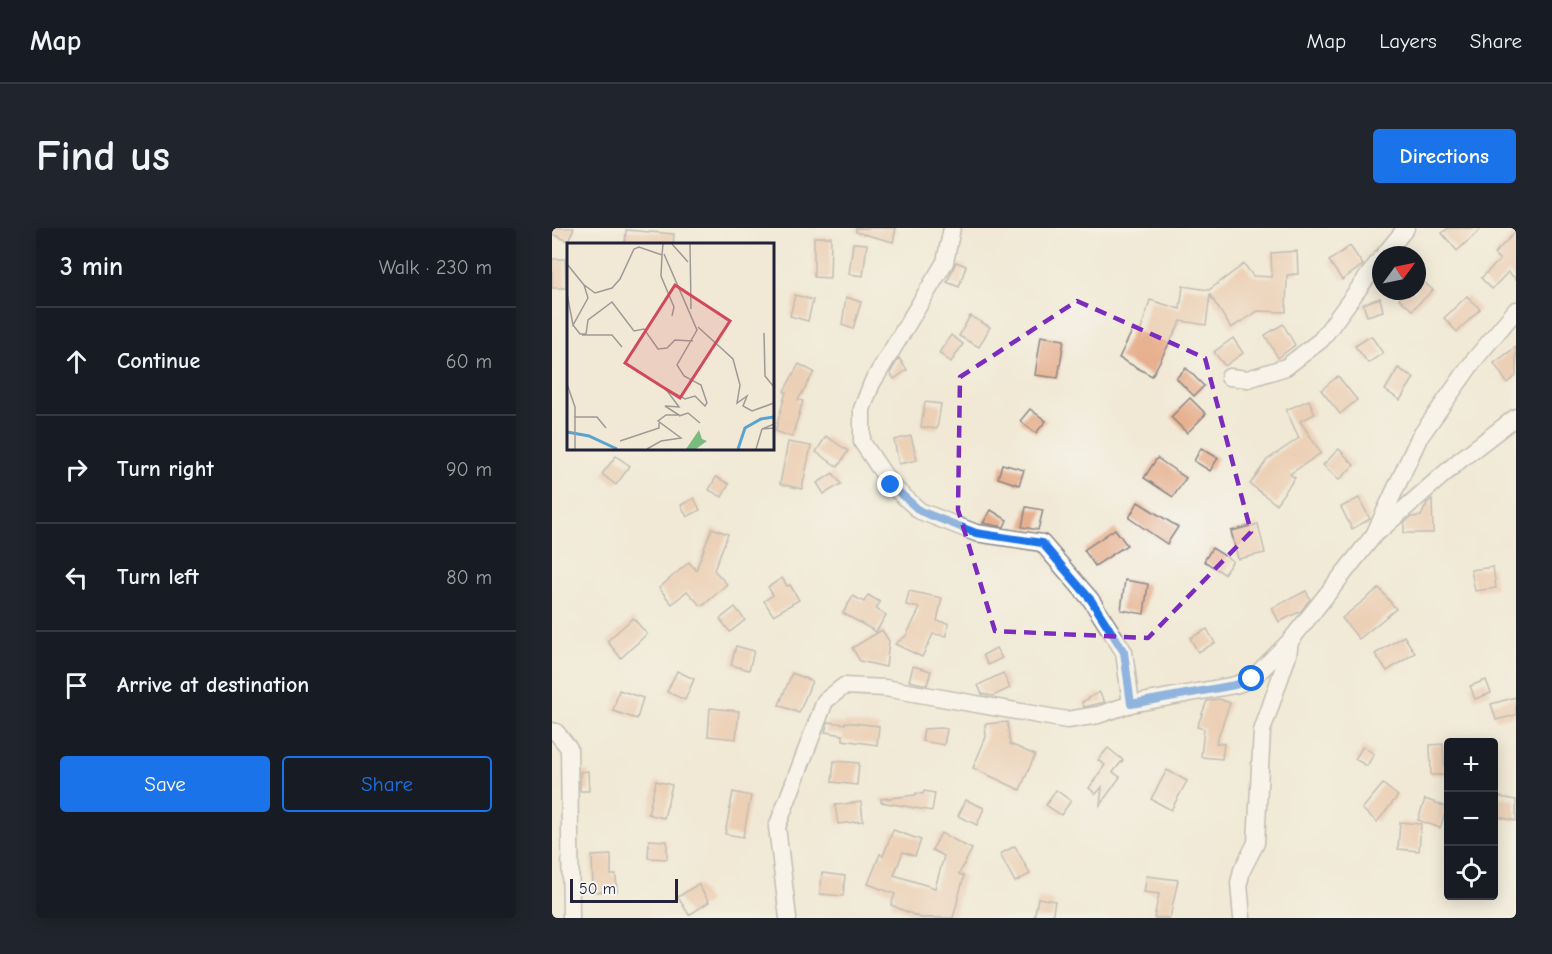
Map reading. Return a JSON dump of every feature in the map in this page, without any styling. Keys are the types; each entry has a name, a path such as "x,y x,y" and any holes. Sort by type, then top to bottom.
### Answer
{"street":[{"path":"951,228 945,262 872,383 862,409 862,442 891,485 920,511 976,533 1042,543 1091,600 1124,652 1131,704"},
{"path":"1391,246 1406,228"},
{"path":"1229,377 1248,379 1286,368 1321,340 1372,271"},
{"path":"1374,535 1419,438 1474,359 1516,310"},
{"path":"788,918 777,827 825,701 844,686 885,688 1067,720 1098,716 1131,704 1235,685 1252,679 1290,641 1374,535 1460,460 1516,417"},
{"path":"1242,918 1239,883 1242,870 1256,843 1262,731 1288,655 1290,641"},
{"path":"552,731 556,732 569,748 571,918"}],"highlighted area":[{"path":"1077,301 1205,358 1251,532 1148,638 995,631 958,510 960,377"}],"building":[{"path":"552,228 574,228 568,241 552,234"},
{"path":"856,228 896,228 893,242 856,232"},
{"path":"1448,228 1482,228 1457,251 1442,233"},
{"path":"626,230 674,234 673,243 625,243"},
{"path":"1516,231 1516,279 1508,272 1492,289 1481,278 1500,260 1494,254"},
{"path":"814,237 831,237 830,278 814,277"},
{"path":"853,243 867,244 863,276 849,274"},
{"path":"1350,246 1363,265 1342,280 1329,261"},
{"path":"1297,251 1298,274 1287,275 1286,312 1258,311 1231,328 1210,295 1206,325 1181,321 1152,376 1119,358 1133,329 1140,333 1150,300 1180,309 1183,286 1209,290 1244,264 1253,276 1272,277 1271,253"},
{"path":"552,259 565,259 566,288 552,288"},
{"path":"956,262 966,266 959,287 947,282"},
{"path":"1426,284 1433,290 1426,297"},
{"path":"795,295 813,300 808,321 790,316"},
{"path":"1467,296 1480,309 1457,332 1444,318"},
{"path":"846,297 861,302 853,329 842,325"},
{"path":"1380,300 1383,311 1367,316 1363,304"},
{"path":"1400,300 1422,300 1412,310"},
{"path":"970,316 990,327 979,347 959,336"},
{"path":"1283,324 1295,345 1278,358 1265,335"},
{"path":"951,335 963,344 951,362 939,353"},
{"path":"1041,336 1064,340 1058,378 1035,375"},
{"path":"1371,336 1383,353 1368,363 1355,346"},
{"path":"1233,338 1243,353 1225,366 1214,352"},
{"path":"1516,347 1516,376 1507,383 1494,363"},
{"path":"899,358 907,370 894,379 890,373"},
{"path":"799,364 814,372 798,400 803,401 792,437 775,431 786,392 784,391"},
{"path":"1186,368 1204,386 1194,396 1176,378"},
{"path":"1398,368 1414,378 1400,400 1385,390"},
{"path":"1338,376 1357,400 1340,414 1321,390"},
{"path":"1190,398 1206,414 1187,433 1171,417"},
{"path":"1309,400 1315,414 1300,421 1321,453 1290,474 1295,478 1276,504 1250,484 1267,460 1299,438 1286,410"},
{"path":"925,402 941,404 937,429 921,427"},
{"path":"1030,409 1046,421 1036,433 1020,421"},
{"path":"826,436 848,451 838,467 816,452"},
{"path":"911,436 917,460 899,464 894,440"},
{"path":"788,442 811,446 802,489 780,484"},
{"path":"1201,448 1218,458 1210,471 1194,461"},
{"path":"1339,449 1354,465 1339,480 1323,465"},
{"path":"616,456 630,466 616,485 602,474"},
{"path":"1157,458 1186,478 1173,497 1144,478"},
{"path":"1002,464 1024,470 1019,485 998,478"},
{"path":"833,473 841,484 824,494 817,483"},
{"path":"716,477 729,484 722,497 709,490"},
{"path":"694,498 700,510 687,517 681,505"},
{"path":"1359,498 1370,519 1352,529 1341,507"},
{"path":"1432,499 1433,533 1404,533 1404,523 1411,517 1421,516 1427,503"},
{"path":"1138,502 1178,527 1167,544 1129,518"},
{"path":"1026,507 1043,510 1038,530 1022,527"},
{"path":"991,510 1007,520 1004,527 983,523"},
{"path":"1258,524 1265,553 1238,559 1231,531"},
{"path":"712,528 728,534 714,570 727,584 704,605 700,605 687,591 672,604 659,588 689,562 696,570"},
{"path":"1115,529 1127,545 1095,566 1084,550"},
{"path":"1212,548 1233,561 1224,574 1204,561"},
{"path":"1493,567 1496,588 1475,591 1471,570"},
{"path":"782,578 787,586 790,585 799,600 773,615 764,601 773,595 768,587"},
{"path":"1125,580 1148,584 1144,614 1121,610"},
{"path":"1379,588 1396,609 1359,639 1342,618"},
{"path":"909,591 942,598 937,621 948,623 947,636 933,634 922,657 895,644 906,636 920,608 906,605"},
{"path":"1306,591 1310,599 1301,611 1279,622 1272,608"},
{"path":"868,595 880,602 876,609 886,615 876,632 843,613 853,596 864,602"},
{"path":"735,607 745,620 730,632 720,619"},
{"path":"633,618 647,634 621,658 607,641"},
{"path":"1207,629 1215,643 1198,652 1190,638"},
{"path":"882,630 889,641 886,667 860,661 852,648"},
{"path":"1404,636 1415,653 1387,671 1375,654"},
{"path":"736,646 754,651 749,670 731,665"},
{"path":"996,648 1002,658 988,665 983,655"},
{"path":"913,666 931,671 927,685 909,681"},
{"path":"677,671 694,679 685,700 667,692"},
{"path":"792,673 812,681 799,713 779,705"},
{"path":"1003,673 1010,688 993,696 982,694 978,685"},
{"path":"1486,680 1491,693 1475,699 1470,686"},
{"path":"619,690 643,698 637,719 613,711"},
{"path":"1099,692 1105,702 1084,707 1082,702"},
{"path":"1516,697 1516,715 1496,720 1491,704"},
{"path":"1219,699 1230,703 1216,743 1224,744 1222,759 1201,757 1204,729 1197,727 1207,701"},
{"path":"710,708 739,711 736,739 708,736"},
{"path":"828,722 879,726 877,745 843,740 843,735 825,732"},
{"path":"1007,722 1010,744 1035,755 1020,790 973,768 986,737 985,724"},
{"path":"924,729 947,729 944,745 922,741"},
{"path":"1443,744 1444,775 1431,775 1430,745"},
{"path":"1363,746 1374,754 1367,766 1355,759"},
{"path":"1108,748 1123,760 1113,772 1120,777 1100,805 1102,787 1096,794 1089,788 1105,765 1098,760"},
{"path":"834,761 859,763 857,785 832,782"},
{"path":"1167,770 1187,781 1171,810 1151,799"},
{"path":"588,771 589,791 580,791 580,772"},
{"path":"656,781 672,785 664,818 648,814"},
{"path":"1383,784 1398,796 1377,822 1362,809"},
{"path":"1056,790 1071,801 1061,815 1046,805"},
{"path":"924,791 935,793 932,811 881,802 881,799 916,795 916,793 923,794"},
{"path":"733,792 751,796 743,837 725,834"},
{"path":"1498,796 1516,800 1516,821 1498,817"},
{"path":"1425,799 1444,806 1440,828 1418,820"},
{"path":"966,800 984,808 977,825 958,816"},
{"path":"861,802 863,821 838,824 835,805"},
{"path":"1400,822 1421,824 1419,851 1398,849"},
{"path":"893,830 921,840 915,856 903,852 894,875 935,888 944,856 932,850 941,833 972,849 959,874 964,876 953,918 921,918 891,905 895,894 868,884 880,854 883,856"},
{"path":"649,840 667,841 667,859 648,858"},
{"path":"1015,846 1030,874 1015,882 1000,854"},
{"path":"611,855 611,875 616,875 617,891 593,892 592,856"},
{"path":"822,873 845,876 843,896 820,894"},
{"path":"1147,876 1178,880 1170,918 1154,918 1159,894 1144,892"},
{"path":"698,884 709,902 689,915 678,897"},
{"path":"1038,898 1055,901 1052,918 1034,918"}],"route":[{"path":"891,485 920,511 976,533 1042,543 1091,600 1124,652 1131,704 1235,685 1252,679"}]}
